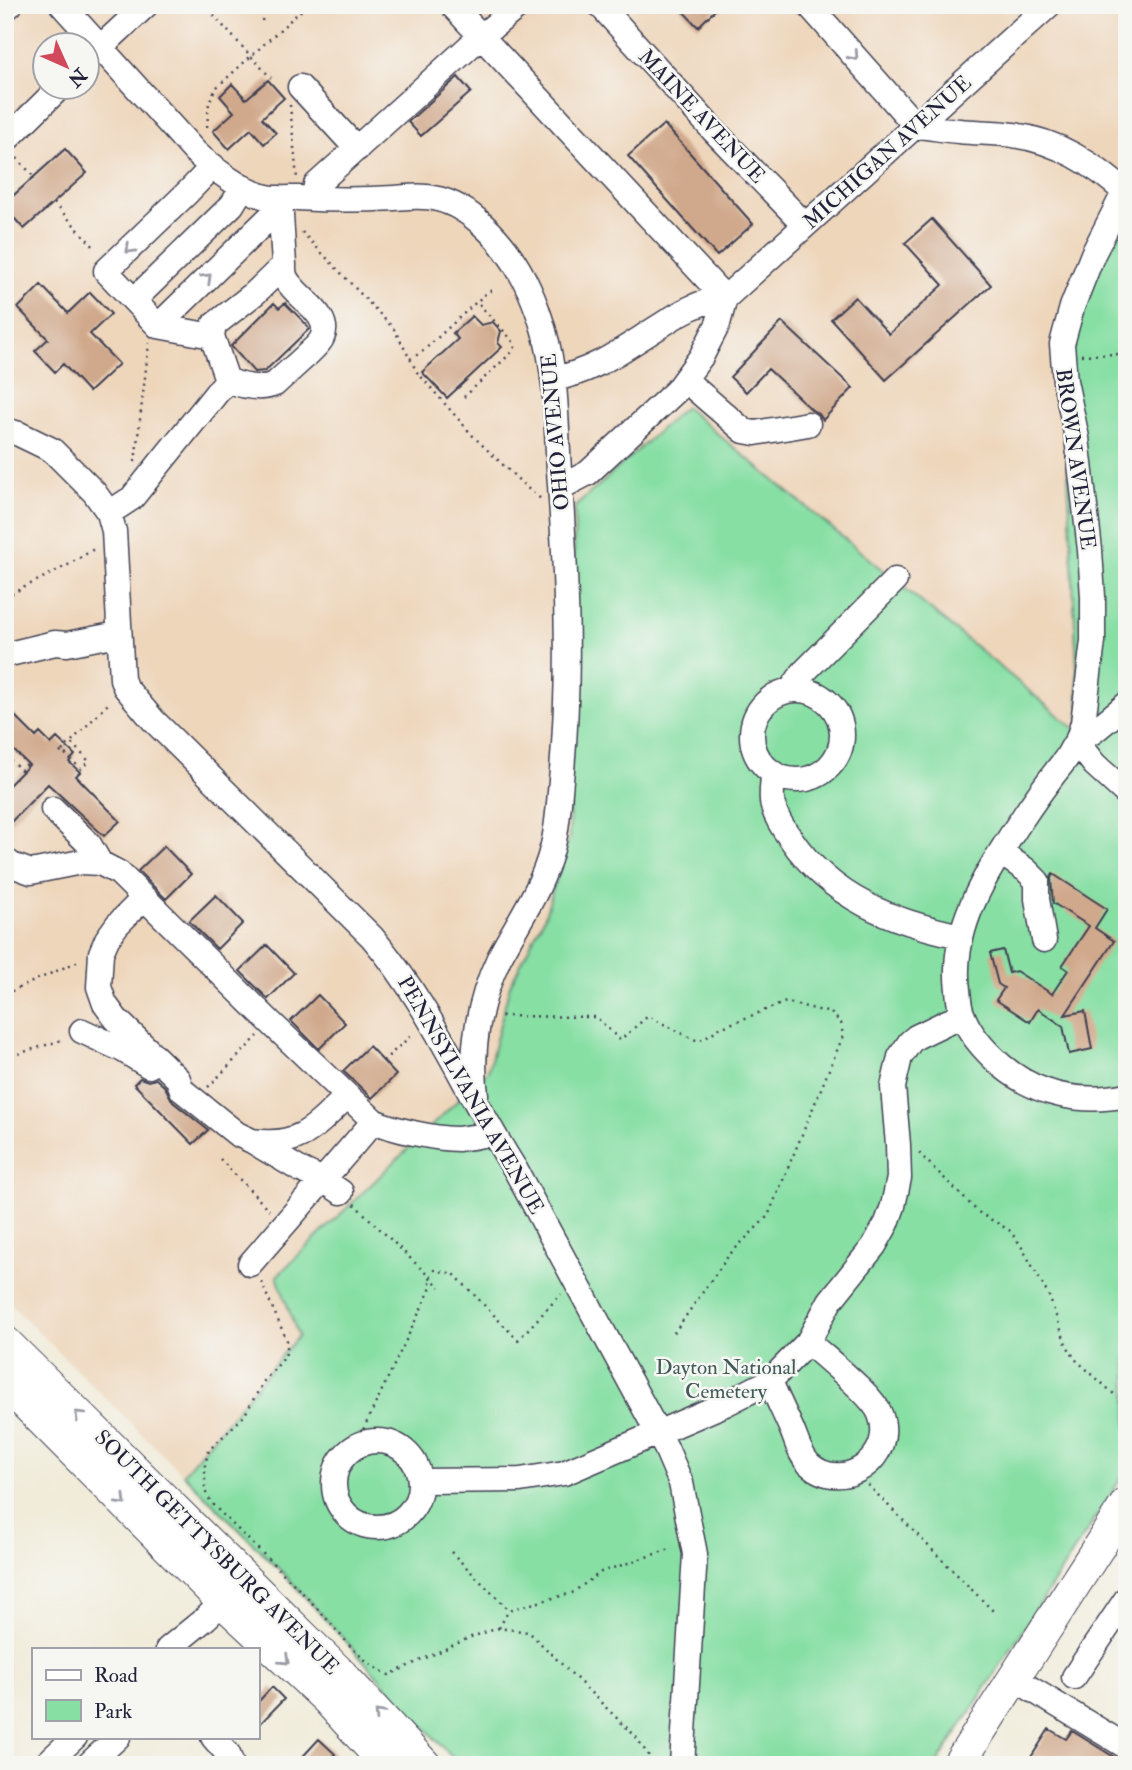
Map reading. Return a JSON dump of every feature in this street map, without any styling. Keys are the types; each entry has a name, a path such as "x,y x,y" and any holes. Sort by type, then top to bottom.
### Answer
{"main road":[{"name":"SOUTH GETTYSBURG AVENUE","path":"5,1342 342,1675 425,1765"},
{"name":"SOUTH GETTYSBURG AVENUE","path":"5,1383 223,1602 327,1699 387,1765"},
{"path":"958,1765 1127,1503"}],"street":[{"path":"5,9 10,5"},
{"name":"OHIO AVENUE","path":"62,5 85,32"},
{"path":"102,46 146,5"},
{"path":"452,5 725,298 718,324 701,357 676,391 597,465 554,495"},
{"path":"314,199 316,185 480,37 520,5"},
{"name":"MAINE AVENUE","path":"600,5 713,130 806,225"},
{"path":"809,5 916,125 1012,135 1045,143 1088,163 1126,191"},
{"name":"MICHIGAN AVENUE","path":"553,379 566,377 599,364 693,306 725,298 1049,5"},
{"name":"OHIO AVENUE","path":"102,61 195,152 243,187 266,197 314,199 416,196 452,203 486,228 518,266 544,331 553,379 554,495 567,613 565,736 556,830 547,865 541,882 499,958 481,1011 474,1055 477,1106"},
{"path":"295,92 357,149"},
{"path":"9,147 47,102"},
{"path":"154,332 134,300 107,271 213,166"},
{"path":"134,300 232,205 243,187"},
{"name":"BROWN AVENUE","path":"1077,742 1083,723 1093,641 1093,597 1077,438 1062,356 1063,339 1093,254 1126,191"},
{"path":"280,198 285,277 319,315 325,326 322,339 275,384 266,388 238,385 227,380 212,336 214,325 255,293 284,265"},
{"path":"154,332 272,215 280,198"},
{"path":"154,332 212,336"},
{"path":"109,513 132,498 227,380"},
{"path":"685,380 744,431 755,433 808,424"},
{"name":"PENNSYLVANIA AVENUE","path":"5,430 52,450 94,492 109,513 114,530 118,634 125,687 153,720 372,937 416,995 491,1133 576,1279 658,1432 681,1483 695,1554 682,1765"},
{"path":"791,690 803,673 895,580"},
{"path":"5,655 55,643 67,644 118,634"},
{"path":"791,690 810,692 829,702 836,711 842,732 842,743 833,763 825,771 805,780 783,778 774,774 763,765 752,740 753,726 766,702 791,690"},
{"path":"1127,704 1077,742 1036,797 985,878 969,912 961,936 956,970 959,1004 971,1032 1000,1064 1024,1082 1051,1093 1078,1098 1099,1099 1127,1095"},
{"path":"1077,742 1094,764 1127,794"},
{"path":"774,774 772,804 779,819 796,847 828,879 864,905 891,917 961,936"},
{"path":"54,809 89,844 100,863"},
{"path":"1001,853 1037,881 1037,900 1044,940"},
{"path":"5,860 31,872 81,863 100,863 119,873 374,1121 456,1139 491,1133"},
{"path":"145,898 117,925 101,953 99,987 105,1004 116,1019 178,1079 189,1095 237,1134 332,1186"},
{"path":"421,1481 520,1480 564,1473 725,1404 770,1381 808,1342 822,1313 874,1246 887,1223 899,1178 893,1087 900,1057 916,1037 963,1016"},
{"path":"82,1031 150,1066 172,1088 189,1095"},
{"path":"252,1141 272,1144 296,1138 313,1129 347,1096"},
{"path":"250,1264 285,1223 332,1186 374,1121"},
{"path":"770,1381 798,1447 810,1465 832,1475 855,1472 869,1464 877,1455 882,1439 880,1414 860,1389 808,1342"},
{"path":"369,1441 398,1445 409,1454 417,1466 421,1481 414,1507 392,1524 379,1527 365,1525 343,1510 336,1498 334,1483 344,1456 355,1446 369,1441"},
{"path":"169,1648 246,1580"},
{"path":"1074,1677 1127,1598"},
{"path":"1013,1678 1127,1747"},
{"path":"46,1765 74,1738"},
{"path":"88,1765 117,1738"},
{"path":"215,1738 228,1754 232,1765"}],"path":[{"path":"204,5 271,78"},
{"path":"262,21 265,5"},
{"path":"206,127 209,102 216,88 307,5"},
{"path":"295,92 297,177"},
{"path":"9,147 34,177"},
{"path":"54,202 95,248"},
{"path":"297,226 394,329 417,372 474,437 526,487 554,495"},
{"path":"1127,274 1120,284 1127,295"},
{"path":"410,359 422,352 492,290"},
{"path":"464,397 515,347 512,340 477,302"},
{"path":"133,473 154,332"},
{"path":"1062,356 1127,352"},
{"path":"5,597 68,565 101,544"},
{"path":"71,743 89,761 80,769 61,752 109,703"},
{"path":"5,755 22,771 27,764"},
{"path":"5,994 101,953"},
{"path":"492,1016 596,1017 621,1040 648,1016 699,1041 720,1028 786,1002 831,1013 841,1023 844,1036 768,1216 729,1255 671,1337"},
{"path":"383,1061 412,1033 421,1029"},
{"path":"5,1058 82,1031"},
{"path":"189,1095 258,1036"},
{"path":"898,1145 914,1148 978,1212 1009,1230 1020,1244 1049,1296 1066,1344 1075,1359 1115,1395"},
{"path":"220,1159 263,1206 285,1223"},
{"path":"332,1186 440,1287"},
{"path":"250,1264 264,1287 288,1343 285,1357 264,1381 244,1416 209,1450 205,1464 205,1491 212,1504 316,1606 348,1646 380,1671 389,1675 471,1637 499,1628 529,1632 636,1737 655,1765"},
{"path":"363,1443 362,1432 430,1290 430,1277 435,1269 454,1274 518,1340 576,1279"},
{"path":"855,1472 994,1612"},
{"path":"499,1628 509,1610 572,1594 601,1572 665,1550 694,1544"},
{"path":"451,1552 509,1610"}],"shaded area":[{"path":"5,5 1127,5 1127,1470 937,1765 459,1765 284,1574 5,1299"}],"green space":[{"name":"Dayton National Cemetery","path":"1127,184 1127,1469 936,1765 459,1765 284,1574 183,1474 298,1336 277,1276 488,1071 510,985 544,918 569,839 575,507 685,407 1080,733 1062,344"}],"building":[{"path":"677,5 720,5 698,27"},
{"path":"458,77 471,92 421,136 408,122"},
{"path":"268,80 284,98 262,118 276,133 264,144 251,129 229,149 213,131 234,112 220,96 232,84 246,99"},
{"path":"664,124 753,224 717,256 628,156"},
{"path":"65,149 87,173 24,229 5,208 5,203"},
{"path":"932,219 991,285 886,380 831,319 855,297 889,334 943,285 905,243"},
{"path":"41,285 68,313 90,292 111,314 90,334 119,364 89,392 63,364 55,372 35,351 48,339 18,308"},
{"path":"274,303 279,308 285,303 309,329 265,371 254,372 231,346"},
{"path":"472,316 481,325 493,322 501,331 498,343 502,347 447,398 422,372 458,339 453,333"},
{"path":"782,322 853,388 823,420 768,369 746,392 730,377"},
{"path":"5,706 36,737 40,733 51,744 57,738 75,755 69,762 80,772 76,776 120,821 104,836 48,784 5,828 5,789 29,765 5,742"},
{"path":"164,846 191,874 166,899 138,871"},
{"path":"1053,874 1107,909 1095,928 1114,941 1065,1015 1085,1011 1092,1049 1069,1054 1063,1026 1038,1009 1030,1022 996,1000 1004,988 998,984 990,953 1003,950 1009,973 1016,971 1052,994 1068,970 1062,966 1089,926 1053,903"},
{"path":"216,895 243,923 217,949 189,921"},
{"path":"267,945 294,973 268,999 240,971"},
{"path":"318,995 345,1023 319,1049 291,1021"},
{"path":"369,1046 396,1075 372,1098 343,1071"},
{"path":"140,1078 148,1081 156,1079 165,1087 173,1102 208,1130 193,1144 134,1084"},
{"path":"272,1687 284,1699 259,1725 259,1701"},
{"path":"1049,1729 1066,1739 1072,1731 1127,1765 1026,1765"},
{"path":"319,1739 335,1754 332,1757 340,1765 295,1765"}]}
